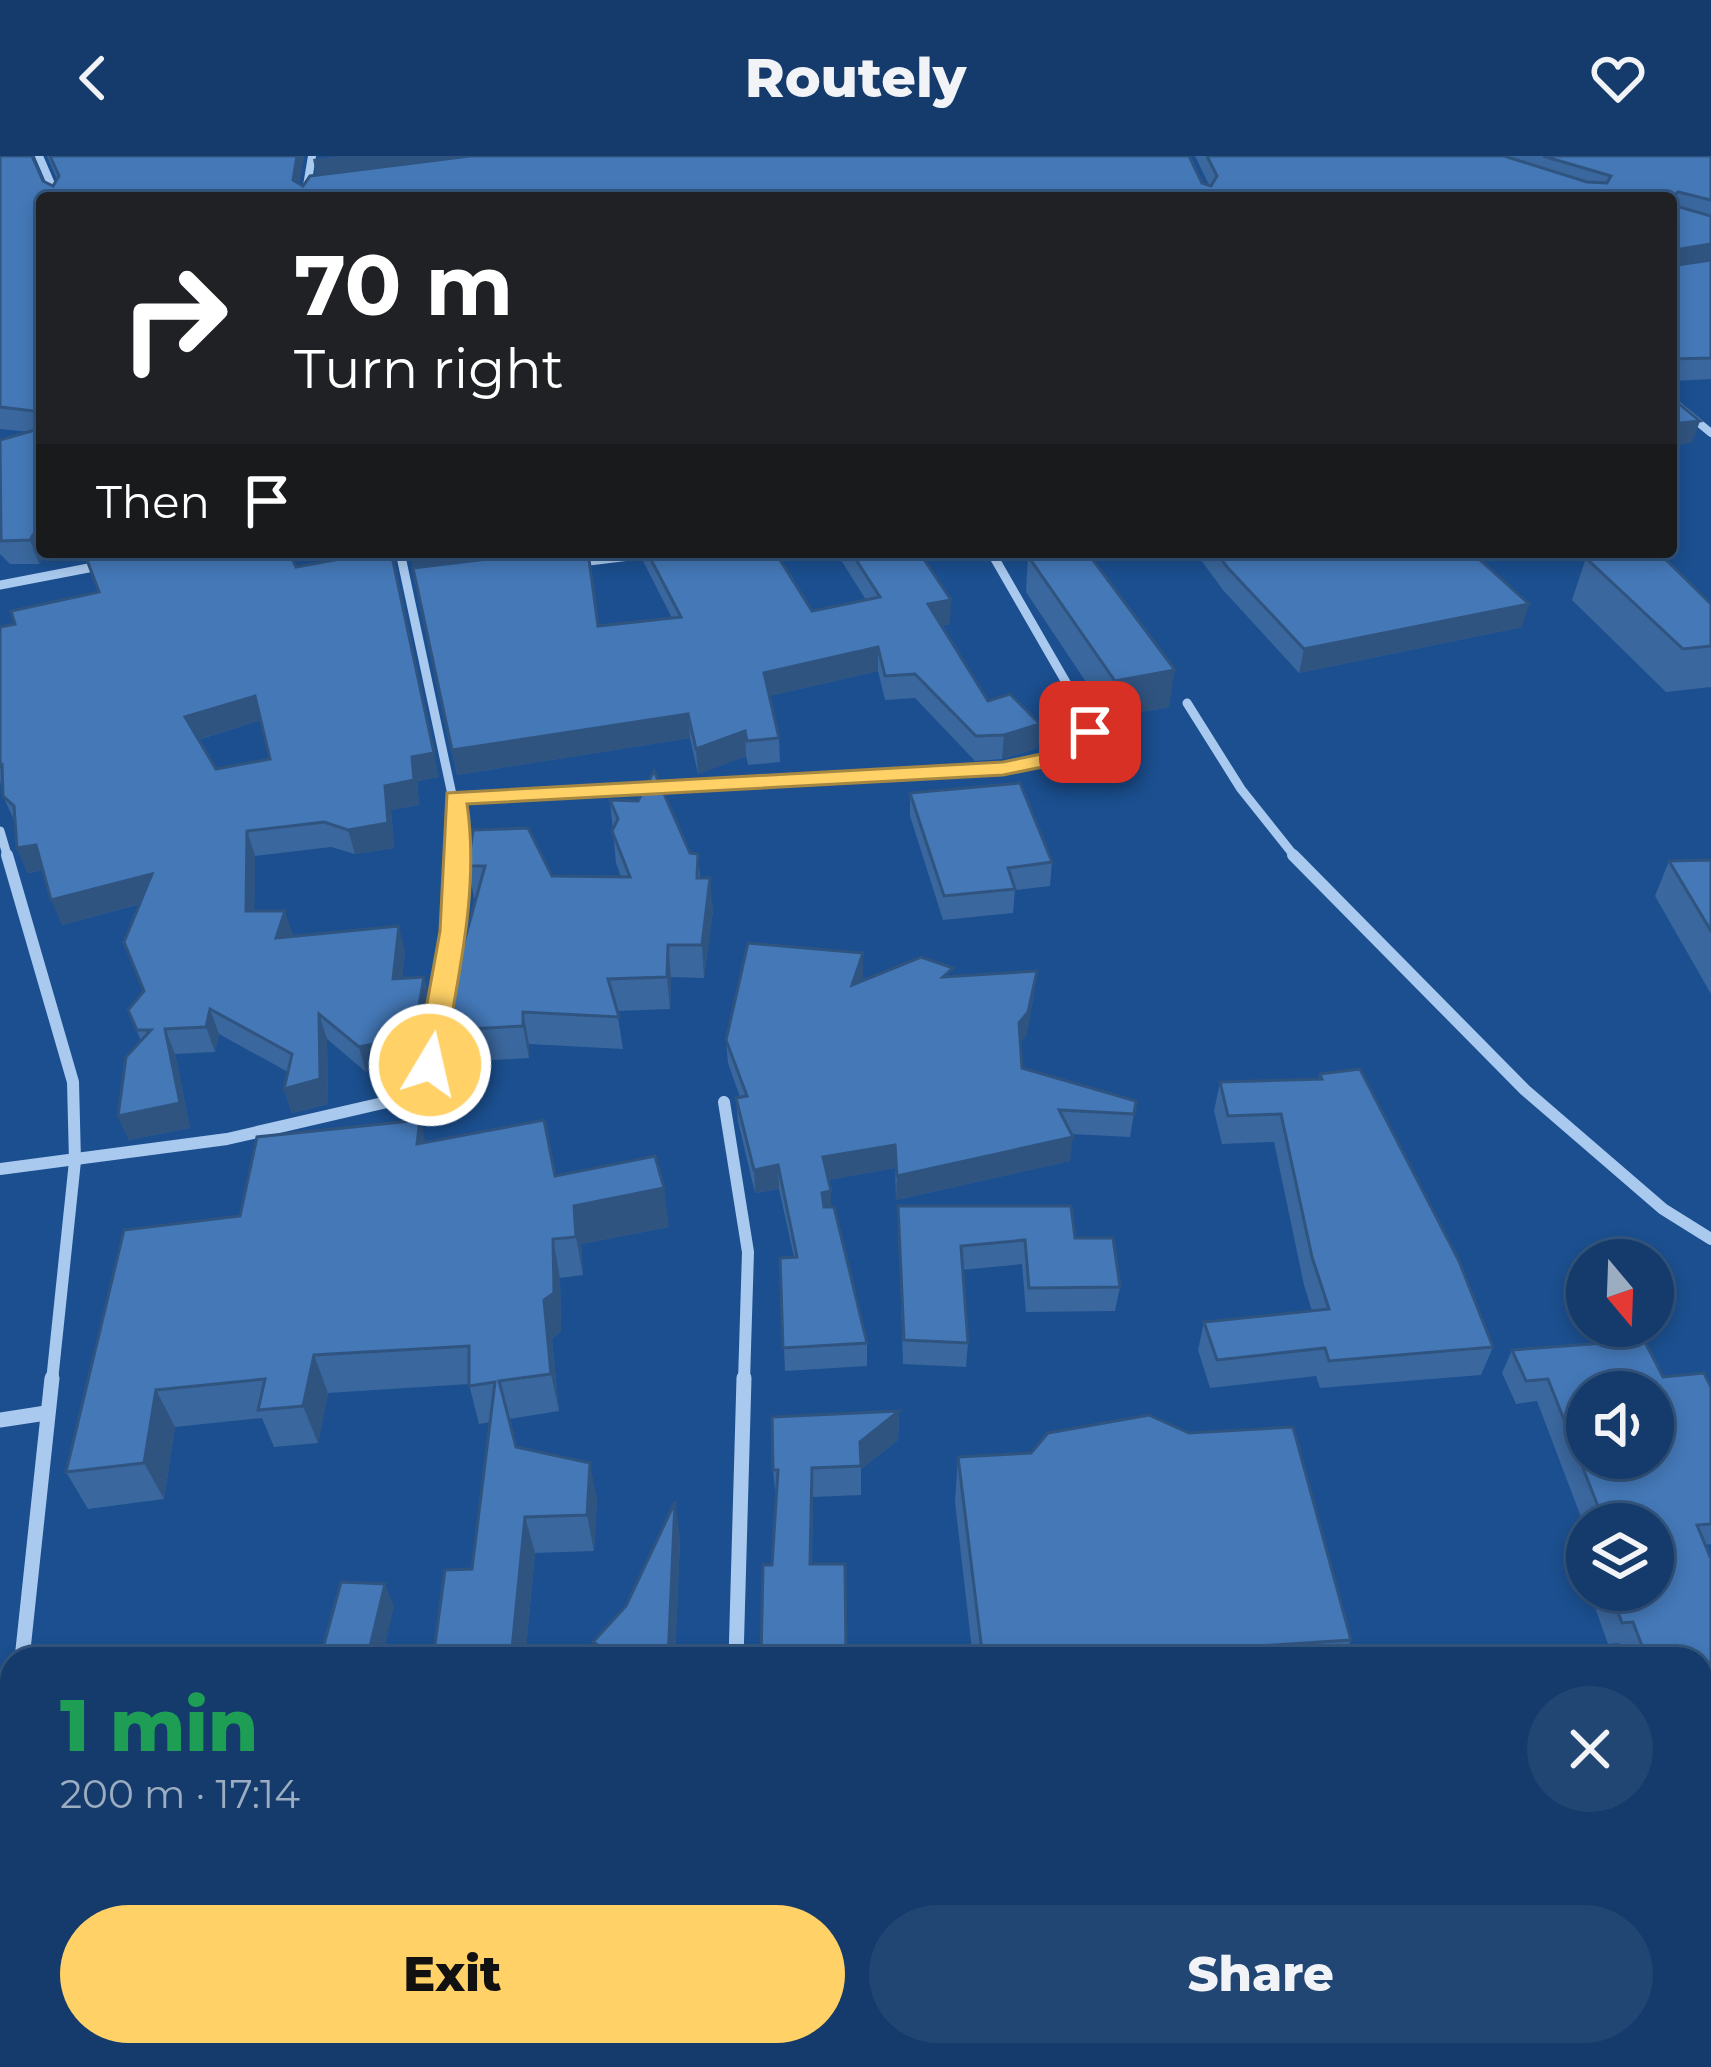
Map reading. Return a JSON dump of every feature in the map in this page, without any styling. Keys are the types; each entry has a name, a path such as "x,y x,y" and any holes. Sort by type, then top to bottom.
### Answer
{"street":[{"path":"39,156 54,192"},
{"path":"307,192 312,156"},
{"path":"309,188 326,186"},
{"path":"1677,405 1711,433"},
{"path":"0,1169 227,1138 382,1105 400,1099 417,1085 430,1065 452,931 460,832 401,558"},
{"path":"568,563 611,558"},
{"path":"455,798 1003,768 1059,757 1086,738 1086,717 994,558"},
{"path":"0,585 110,564"},
{"path":"405,584 428,581"},
{"path":"1187,704 1241,789 1312,880 1525,1090 1650,1199 1711,1239"},
{"path":"0,831 73,1082 75,1161 23,1647"},
{"path":"724,1102 748,1252 736,1647"},
{"path":"0,1420 46,1413"}],"building":[{"path":"0,156 32,156 43,181 53,186 59,176 50,156 297,156 293,180 303,186 310,176 470,156 1189,156 1202,183 1211,186 1217,176 1207,156 1504,156 1587,182 1607,183 1611,176 1543,156 1711,156 1711,200 1678,192 36,192 36,411 0,407"},
{"path":"1677,206 1711,216 1711,244 1677,250"},
{"path":"1711,260 1711,358 1677,359 1677,264"},
{"path":"1677,402 1700,421 1677,423"},
{"path":"36,430 36,530 30,540 1,541 0,440"},
{"path":"86,558 292,558 296,567 336,558 392,558 434,753 412,757 414,780 385,786 388,823 348,830 324,822 247,831 246,911 285,911 276,938 399,926 393,979 424,977 414,1036 359,1047 319,1014 320,1079 284,1089 292,1054 210,1009 206,1027 165,1029 180,1103 118,1116 126,1057 151,1030 137,1030 128,1010 144,991 124,942 152,874 51,900 36,845 17,848 14,806 3,796 0,766 0,627 15,624 11,611 99,592","holes":["255,696 270,759 216,769 185,717"]},
{"path":"496,558 589,558 598,626 681,617 650,558 779,558 812,611 880,597 855,558 923,558 951,600 928,604 988,701 1010,694 1040,724 1004,735 976,736 915,674 885,676 878,647 764,673 779,738 747,741 745,731 696,749 688,714 452,750 413,568"},
{"path":"1029,558 1091,558 1175,670 1115,681"},
{"path":"1220,558 1478,558 1529,604 1304,649"},
{"path":"1586,558 1664,558 1711,604 1711,646 1683,649"},
{"path":"654,771 690,853 698,854 697,878 710,878 702,945 668,945 667,977 608,979 619,1017 523,1012 523,1026 433,1031 444,969 457,968 485,866 468,866 473,830 528,828 552,876 630,877 612,831 618,819 610,800 638,801"},
{"path":"1020,783 1052,862 1008,868 1015,889 944,896 910,793"},
{"path":"1711,860 1711,931 1669,861"},
{"path":"748,943 863,953 852,985 921,957 953,968 943,977 1037,971 1028,1012 1019,1023 1022,1068 1136,1101 1134,1114 1059,1110 1073,1137 897,1176 895,1145 823,1157 831,1191 822,1193 824,1207 834,1207 867,1343 783,1348 780,1258 797,1257 778,1165 754,1170 736,1098 747,1096 726,1040"},
{"path":"1360,1069 1459,1261 1493,1347 1329,1361 1325,1348 1217,1360 1204,1322 1329,1309 1312,1257 1281,1114 1228,1116 1220,1082 1322,1079 1320,1074"},
{"path":"420,1120 417,1144 544,1120 555,1176 655,1156 664,1188 574,1206 576,1237 553,1239 554,1293 544,1300 551,1374 499,1381 516,1447 590,1463 587,1515 525,1517 512,1647 435,1647 445,1570 472,1569 495,1382 469,1386 469,1346 314,1355 303,1406 258,1410 265,1379 156,1390 144,1463 66,1472 124,1230 240,1216 257,1137"},
{"path":"898,1206 1071,1206 1075,1238 1113,1238 1120,1287 1029,1288 1025,1240 961,1246 968,1343 904,1340"},
{"path":"1648,1347 1660,1371 1566,1371 1566,1425 1548,1379 1526,1381 1512,1350"},
{"path":"1704,1373 1711,1387 1711,1524 1697,1525 1711,1559 1711,1647 1642,1647 1633,1622 1622,1623 1618,1611 1674,1611 1674,1503 1597,1503 1587,1479 1674,1479 1674,1376"},
{"path":"899,1411 860,1442 861,1466 812,1468 810,1564 845,1564 846,1647 761,1647 763,1565 772,1565 778,1470 773,1470 772,1417"},
{"path":"1149,1415 1189,1433 1293,1427 1351,1640 1241,1647 982,1647 958,1457 1031,1453 1048,1433"},
{"path":"675,1502 669,1647 601,1647 593,1642 626,1606"},
{"path":"341,1582 385,1584 370,1647 323,1647"}],"route":[{"path":"430,1065 452,931 460,832 455,798 1003,768 1059,757 1090,732"}]}
